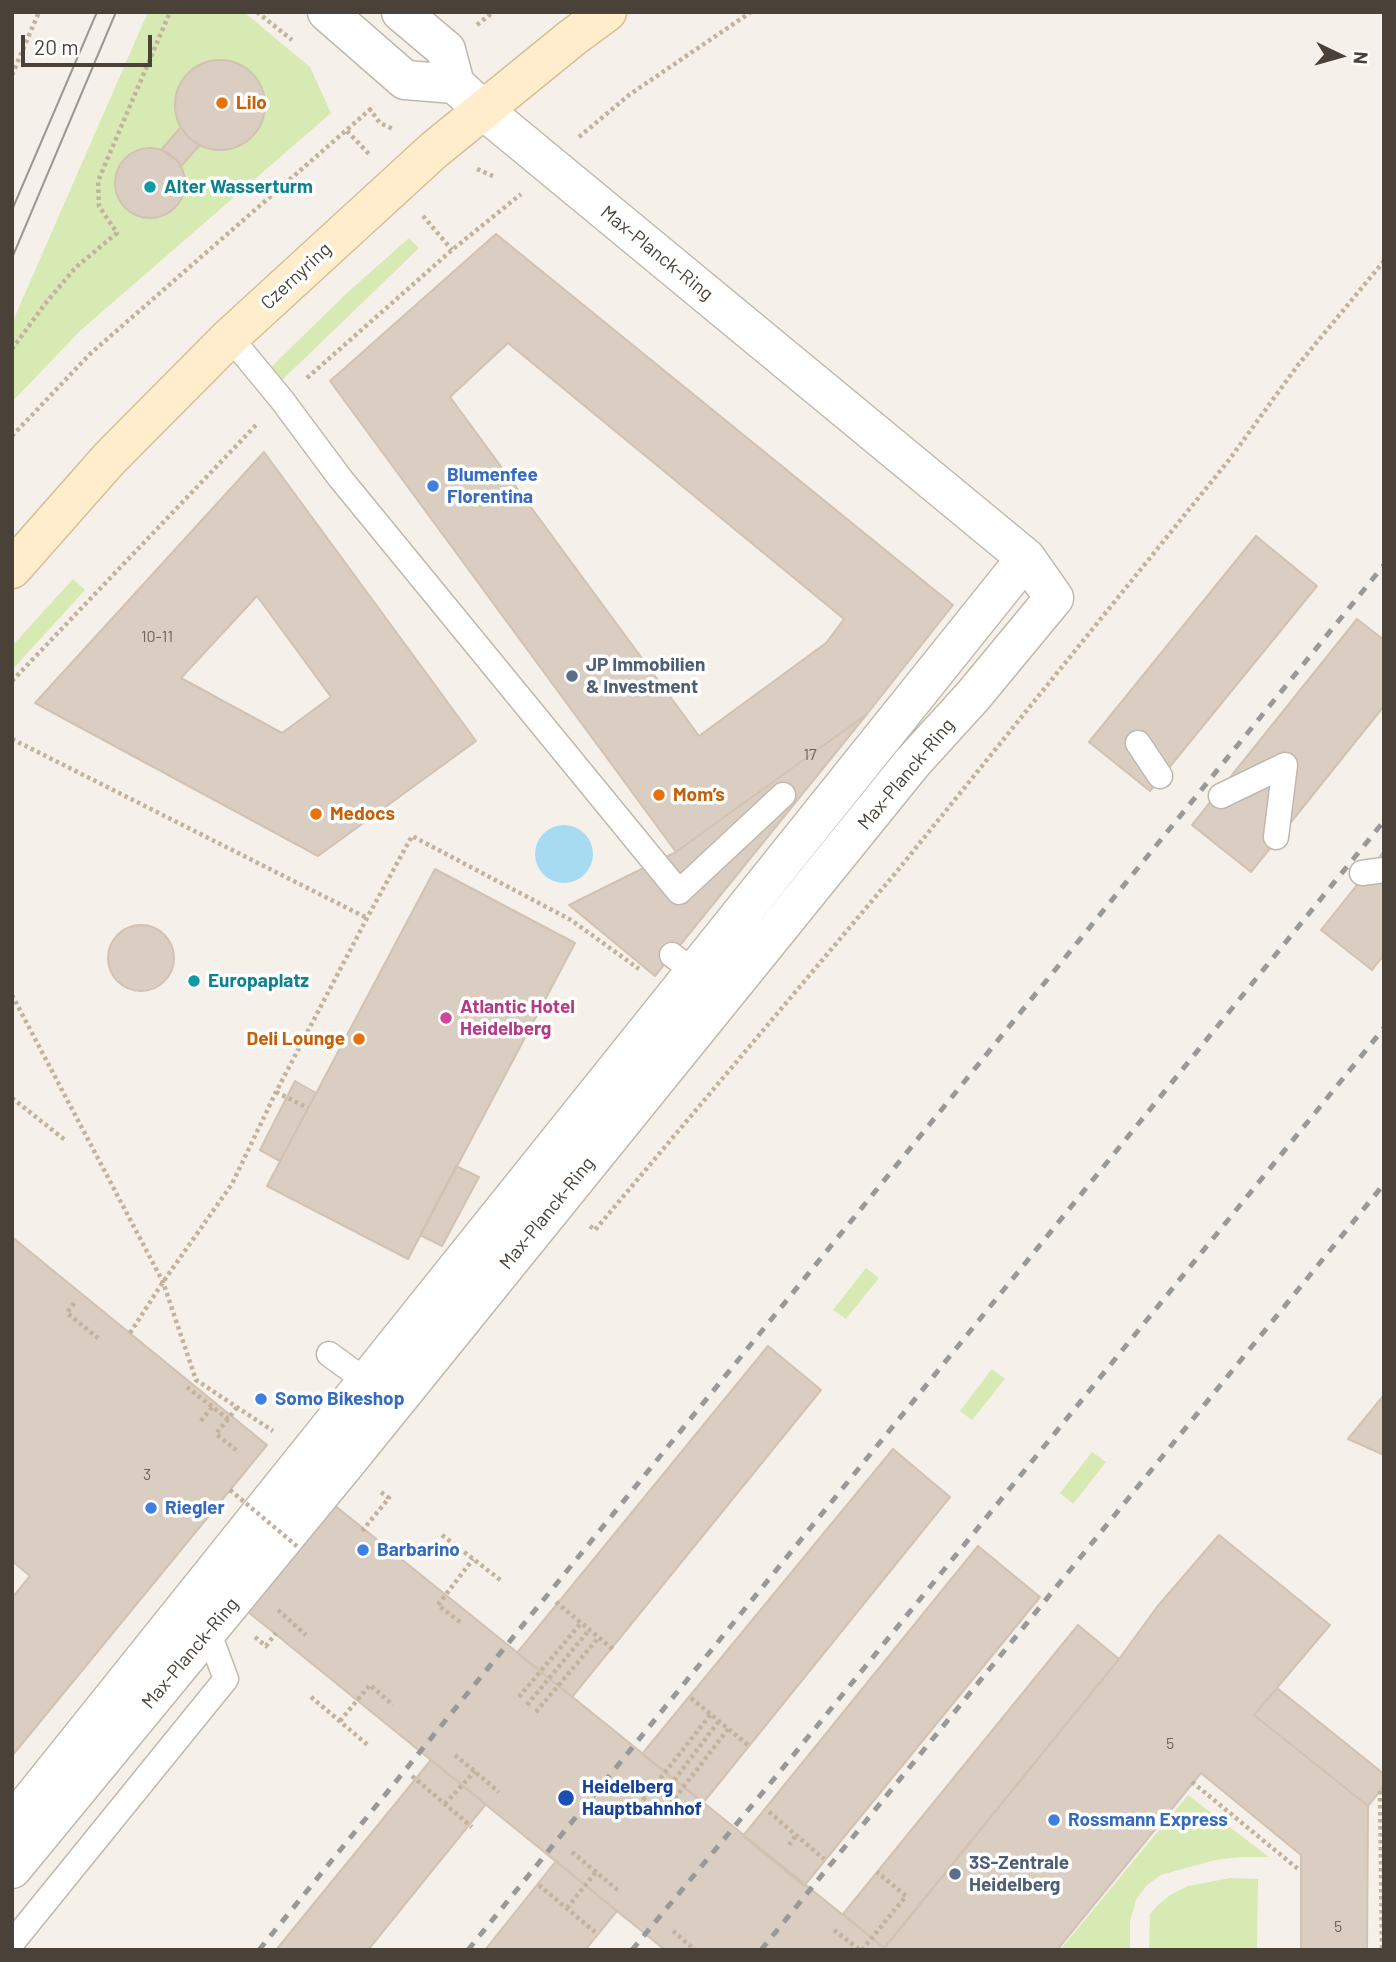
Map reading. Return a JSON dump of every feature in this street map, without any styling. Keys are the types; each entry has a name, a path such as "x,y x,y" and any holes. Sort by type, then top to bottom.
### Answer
{"main road":[{"name":"Czernyring","path":"12,569 109,459 230,337 396,183 469,97 573,37 607,12"}],"street":[{"path":"327,12 405,80 469,97"},
{"path":"401,12 446,50 469,97"},
{"name":"Max-Planck-Ring","path":"12,1824 367,1382 544,1187 973,696 1054,598 1026,558 469,97"},
{"name":"Max-Planck-Ring","path":"12,1869 208,1631 544,1187 684,964 1026,558"}],"lane":[{"path":"230,337 282,400 348,488 679,891 783,796"},
{"path":"1138,743 1160,776"},
{"path":"1220,796 1285,765 1276,837"},
{"path":"329,1353 367,1382"},
{"path":"12,1943 226,1679 208,1631"}],"path":[{"path":"12,75 39,12"},
{"path":"12,349 44,304 76,267 117,233 99,206 98,181 170,12"},
{"path":"628,95 751,12"},
{"path":"12,436 90,354 405,80"},
{"path":"12,681 208,473 282,400 452,250"},
{"path":"544,1187 595,1230 898,870 1220,471 1298,365 1384,261"},
{"path":"12,739 367,918"},
{"path":"130,1333 232,1184 276,1092 412,836 571,920 646,974"},
{"path":"12,995 163,1282 195,1382 269,1428"},
{"path":"276,1092 308,1108"},
{"path":"12,1098 65,1140"},
{"path":"74,1303 67,1313 98,1338"},
{"path":"187,1387 228,1419"},
{"path":"201,1422 212,1407"},
{"path":"236,1450 216,1434 237,1407"},
{"path":"362,1531 389,1498 376,1488"},
{"path":"230,1490 298,1547"},
{"path":"442,1535 503,1582"},
{"path":"460,1622 438,1605 473,1559"},
{"path":"555,1602 615,1651"},
{"path":"269,1618 276,1609 306,1635"},
{"path":"519,1698 581,1623"},
{"path":"262,1627 255,1636 266,1646 276,1633"},
{"path":"527,1705 589,1630"},
{"path":"536,1713 599,1637"},
{"path":"340,1721 370,1685 393,1705"},
{"path":"311,1697 369,1746"},
{"path":"691,1698 748,1745"},
{"path":"643,1800 710,1714"},
{"path":"653,1808 719,1721"},
{"path":"662,1815 728,1729"},
{"path":"455,1755 499,1792"},
{"path":"445,1804 475,1771"},
{"path":"412,1776 472,1827"},
{"path":"1192,1782 1298,1869"},
{"path":"1380,1791 1382,1950"},
{"path":"769,1812 824,1859"},
{"path":"789,1844 796,1835"},
{"path":"572,1852 620,1892"},
{"path":"567,1908 596,1872"},
{"path":"834,1930 861,1950 906,1896 877,1872"},
{"path":"539,1885 595,1932"},
{"path":"673,1931 695,1950"}],"green space":[{"path":"148,12 244,12 310,67 331,113 80,331 12,402 12,323"},
{"path":"409,238 419,248 276,386 264,374 348,292"},
{"path":"73,579 85,590 12,670 12,646"},
{"path":"866,1268 879,1278 846,1319 833,1310"},
{"path":"992,1369 1005,1379 972,1420 960,1411"},
{"path":"1092,1452 1106,1462 1073,1504 1060,1493"},
{"path":"1188,1795 1269,1857 1215,1860 1161,1875 1147,1885 1136,1900 1130,1921 1130,1950 1060,1950"},
{"path":"1230,1878 1258,1879 1257,1950 1149,1950 1150,1914 1157,1906 1170,1895 1188,1886"}],"water":[{"path":"564,825 580,830 588,838 593,854 588,870 580,878 564,883 548,878 540,870 535,854 540,838 548,830"}],"building":[{"path":"220,60 237,64 252,73 261,88 265,105 261,122 252,137 237,146 220,150 203,146 188,137 179,122 175,105 179,88 188,73 203,64"},
{"path":"181,127 189,138 200,145 181,166 161,150"},
{"name":"Alter Wasserturm","path":"143,148 157,148 170,154 179,163 185,183 183,196 175,208 157,218 143,218 130,212 121,203 115,190 115,176 121,163 130,154"},
{"path":"496,234 953,605 867,714 676,852 330,381","holes":["508,343 844,619 826,643 699,736 450,397"]},
{"path":"264,452 476,741 318,856 35,703","holes":["257,596 331,697 282,733 181,678"]},
{"path":"1256,536 1317,586 1150,791 1089,742"},
{"path":"1357,619 1384,640 1384,706 1251,872 1192,825"},
{"path":"867,714 655,976 569,905 676,852"},
{"path":"1384,851 1384,955 1372,970 1321,930"},
{"name":"Atlantic Hotel Heidelberg","path":"435,869 575,943 408,1259 267,1186"},
{"path":"141,925 154,928 164,935 171,945 174,958 171,971 164,981 154,988 141,991 128,988 118,981 111,971 108,958 111,945 118,935 128,928"},
{"path":"295,1081 316,1093 280,1161 260,1150"},
{"path":"456,1166 479,1177 442,1246 420,1235"},
{"path":"12,1237 267,1445 12,1756 12,1598 30,1576 12,1561"},
{"path":"768,1346 821,1390 572,1697 517,1653"},
{"path":"1384,1395 1384,1455 1348,1439"},
{"path":"893,1449 950,1497 703,1803 642,1754"},
{"path":"333,1504 884,1948 883,1950 665,1950 247,1611"},
{"path":"1219,1535 1330,1625 1254,1715 1368,1806 1367,1950 1301,1950 1301,1855 1201,1773 1057,1950 883,1950 1119,1659 1157,1607"},
{"path":"978,1546 1040,1597 804,1886 743,1836"},
{"path":"1078,1625 1119,1659 884,1948 843,1914"},
{"path":"1277,1688 1384,1774 1384,1786 1368,1806 1254,1715"},
{"path":"431,1760 486,1804 368,1950 276,1950"},
{"path":"556,1861 617,1911 585,1950 485,1950"}],"tram line":[{"path":"12,210 97,12"},
{"path":"12,258 116,12"}],"railway":[{"path":"259,1950 1384,565"},
{"path":"468,1950 1384,821"},
{"path":"632,1950 1384,1028"},
{"path":"761,1950 1384,1184"}],"place":[{"name":"Lilo","path":"222,103"},
{"name":"Alter Wasserturm","path":"150,187"},
{"name":"Blumenfee Florentina","path":"433,486"},
{"name":"JP Immobilien & Investment","path":"572,676"},
{"name":"Mom’s","path":"659,795"},
{"name":"Medocs","path":"316,814"},
{"name":"Europaplatz","path":"194,981"},
{"name":"Atlantic Hotel Heidelberg","path":"446,1018"},
{"name":"Deli Lounge","path":"359,1039"},
{"name":"Somo Bikeshop","path":"261,1399"},
{"name":"Riegler","path":"151,1508"},
{"name":"Barbarino","path":"363,1550"},
{"name":"Heidelberg Hauptbahnhof","path":"566,1798"},
{"name":"Rossmann Express","path":"1054,1820"},
{"name":"3S-Zentrale Heidelberg","path":"955,1874"}]}
